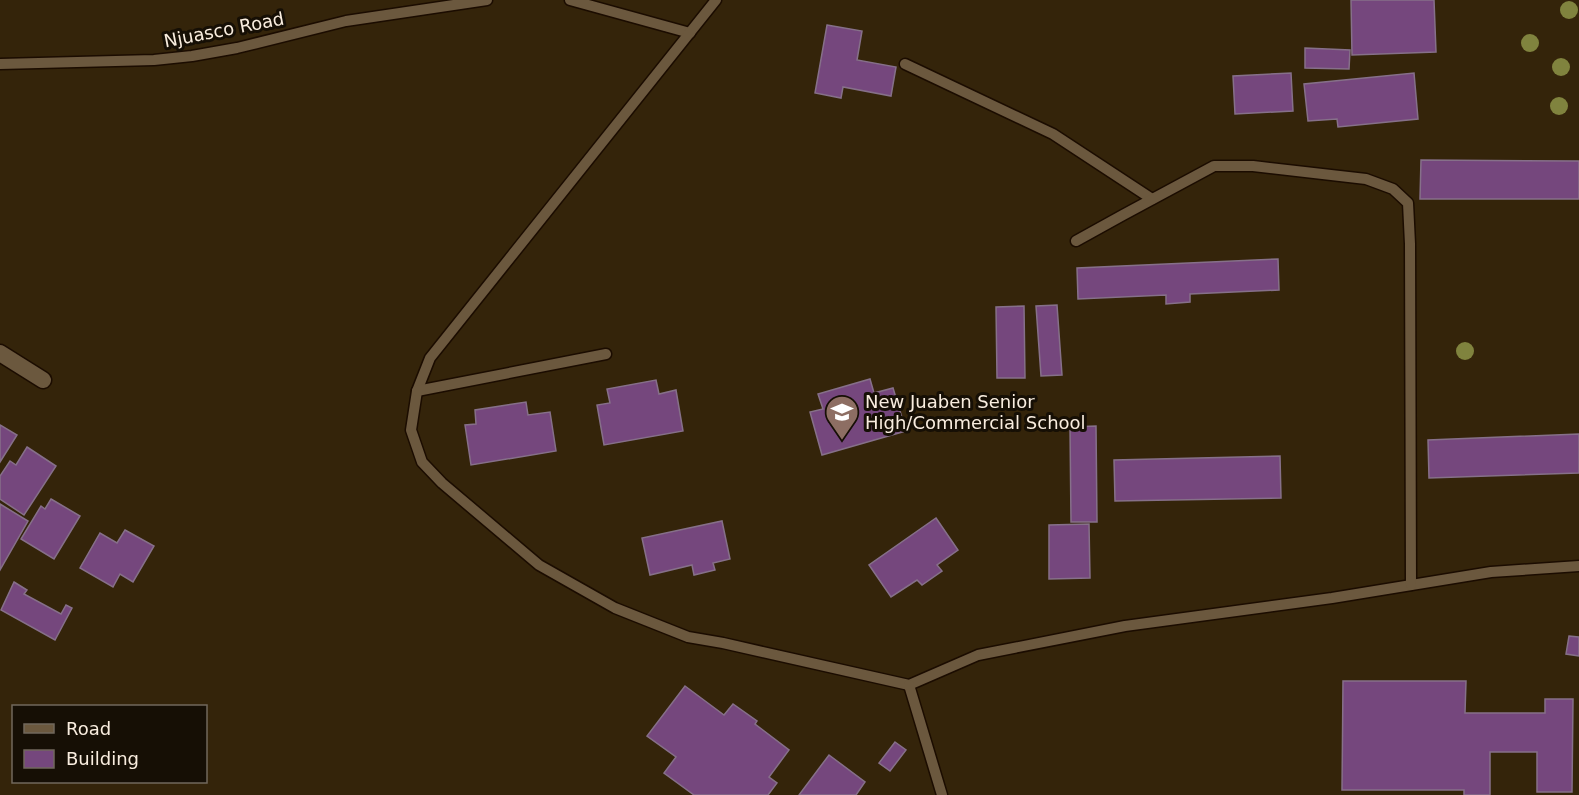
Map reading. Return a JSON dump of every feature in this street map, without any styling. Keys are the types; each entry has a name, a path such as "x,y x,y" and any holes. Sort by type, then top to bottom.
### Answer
{"street":[{"path":"0,353 43,380"}],"lane":[{"name":"Njuasco Road","path":"0,64 153,60 192,56 237,48 346,21 488,0"},
{"path":"570,0 690,33"},
{"path":"716,0 430,358 417,391 411,430 422,462 442,483 539,565 615,608 688,637 909,685 978,655 1125,626 1332,598 1491,572 1579,566"},
{"path":"905,64 1053,134 1152,199"},
{"path":"1076,241 1214,166 1253,166 1366,180 1393,189 1408,203 1411,585"},
{"path":"417,391 606,354"},
{"path":"909,685 942,795"}],"building":[{"path":"1351,0 1434,0 1436,52 1352,55"},
{"path":"827,25 862,31 857,60 896,67 891,96 843,87 841,98 815,93"},
{"path":"1305,48 1350,50 1349,69 1305,68"},
{"path":"1291,73 1293,111 1235,114 1233,76"},
{"path":"1414,73 1418,119 1338,127 1337,119 1308,121 1304,84"},
{"path":"1421,160 1579,161 1579,199 1420,199"},
{"path":"1278,259 1279,290 1190,294 1190,302 1166,304 1166,295 1078,299 1077,268"},
{"path":"1057,305 1062,375 1041,376 1036,306"},
{"path":"1024,306 1025,378 997,378 996,307"},
{"path":"870,379 874,393 893,388 906,431 822,455 810,412 823,409 818,394"},
{"path":"656,380 659,394 676,390 683,431 604,445 597,405 610,403 607,389"},
{"path":"526,402 528,415 550,412 556,451 471,465 465,425 476,424 475,410"},
{"path":"0,425 17,435 0,462"},
{"path":"1096,426 1097,522 1071,522 1070,427"},
{"path":"1579,434 1579,473 1429,478 1428,440"},
{"path":"27,447 56,466 24,515 0,499 0,476 10,461 16,465"},
{"path":"1280,456 1281,498 1115,501 1114,460"},
{"path":"51,499 80,516 54,559 21,539 41,506 45,509"},
{"path":"0,504 28,521 0,570"},
{"path":"936,518 958,550 937,565 942,571 922,585 917,580 891,597 869,565"},
{"path":"722,521 730,559 713,563 715,570 694,575 692,565 650,575 642,538"},
{"path":"1089,524 1090,578 1049,579 1049,525"},
{"path":"125,530 154,546 133,582 120,574 113,587 80,568 100,533 117,543"},
{"path":"14,582 27,590 24,594 61,614 66,605 72,608 55,640 1,610"},
{"path":"1569,636 1579,637 1579,656 1566,654"},
{"path":"1343,681 1466,681 1465,713 1545,713 1545,699 1573,699 1572,792 1537,792 1537,752 1490,752 1490,795 1464,795 1464,790 1342,790"},
{"path":"685,686 724,715 733,704 757,721 755,724 789,750 769,777 777,783 768,795 694,795 664,773 676,757 647,736"},
{"path":"895,742 906,750 890,771 879,763"},
{"path":"829,755 865,782 856,795 799,795"}],"place":[{"name":"New Juaben Senior High/Commercial School","path":"842,441"}]}
